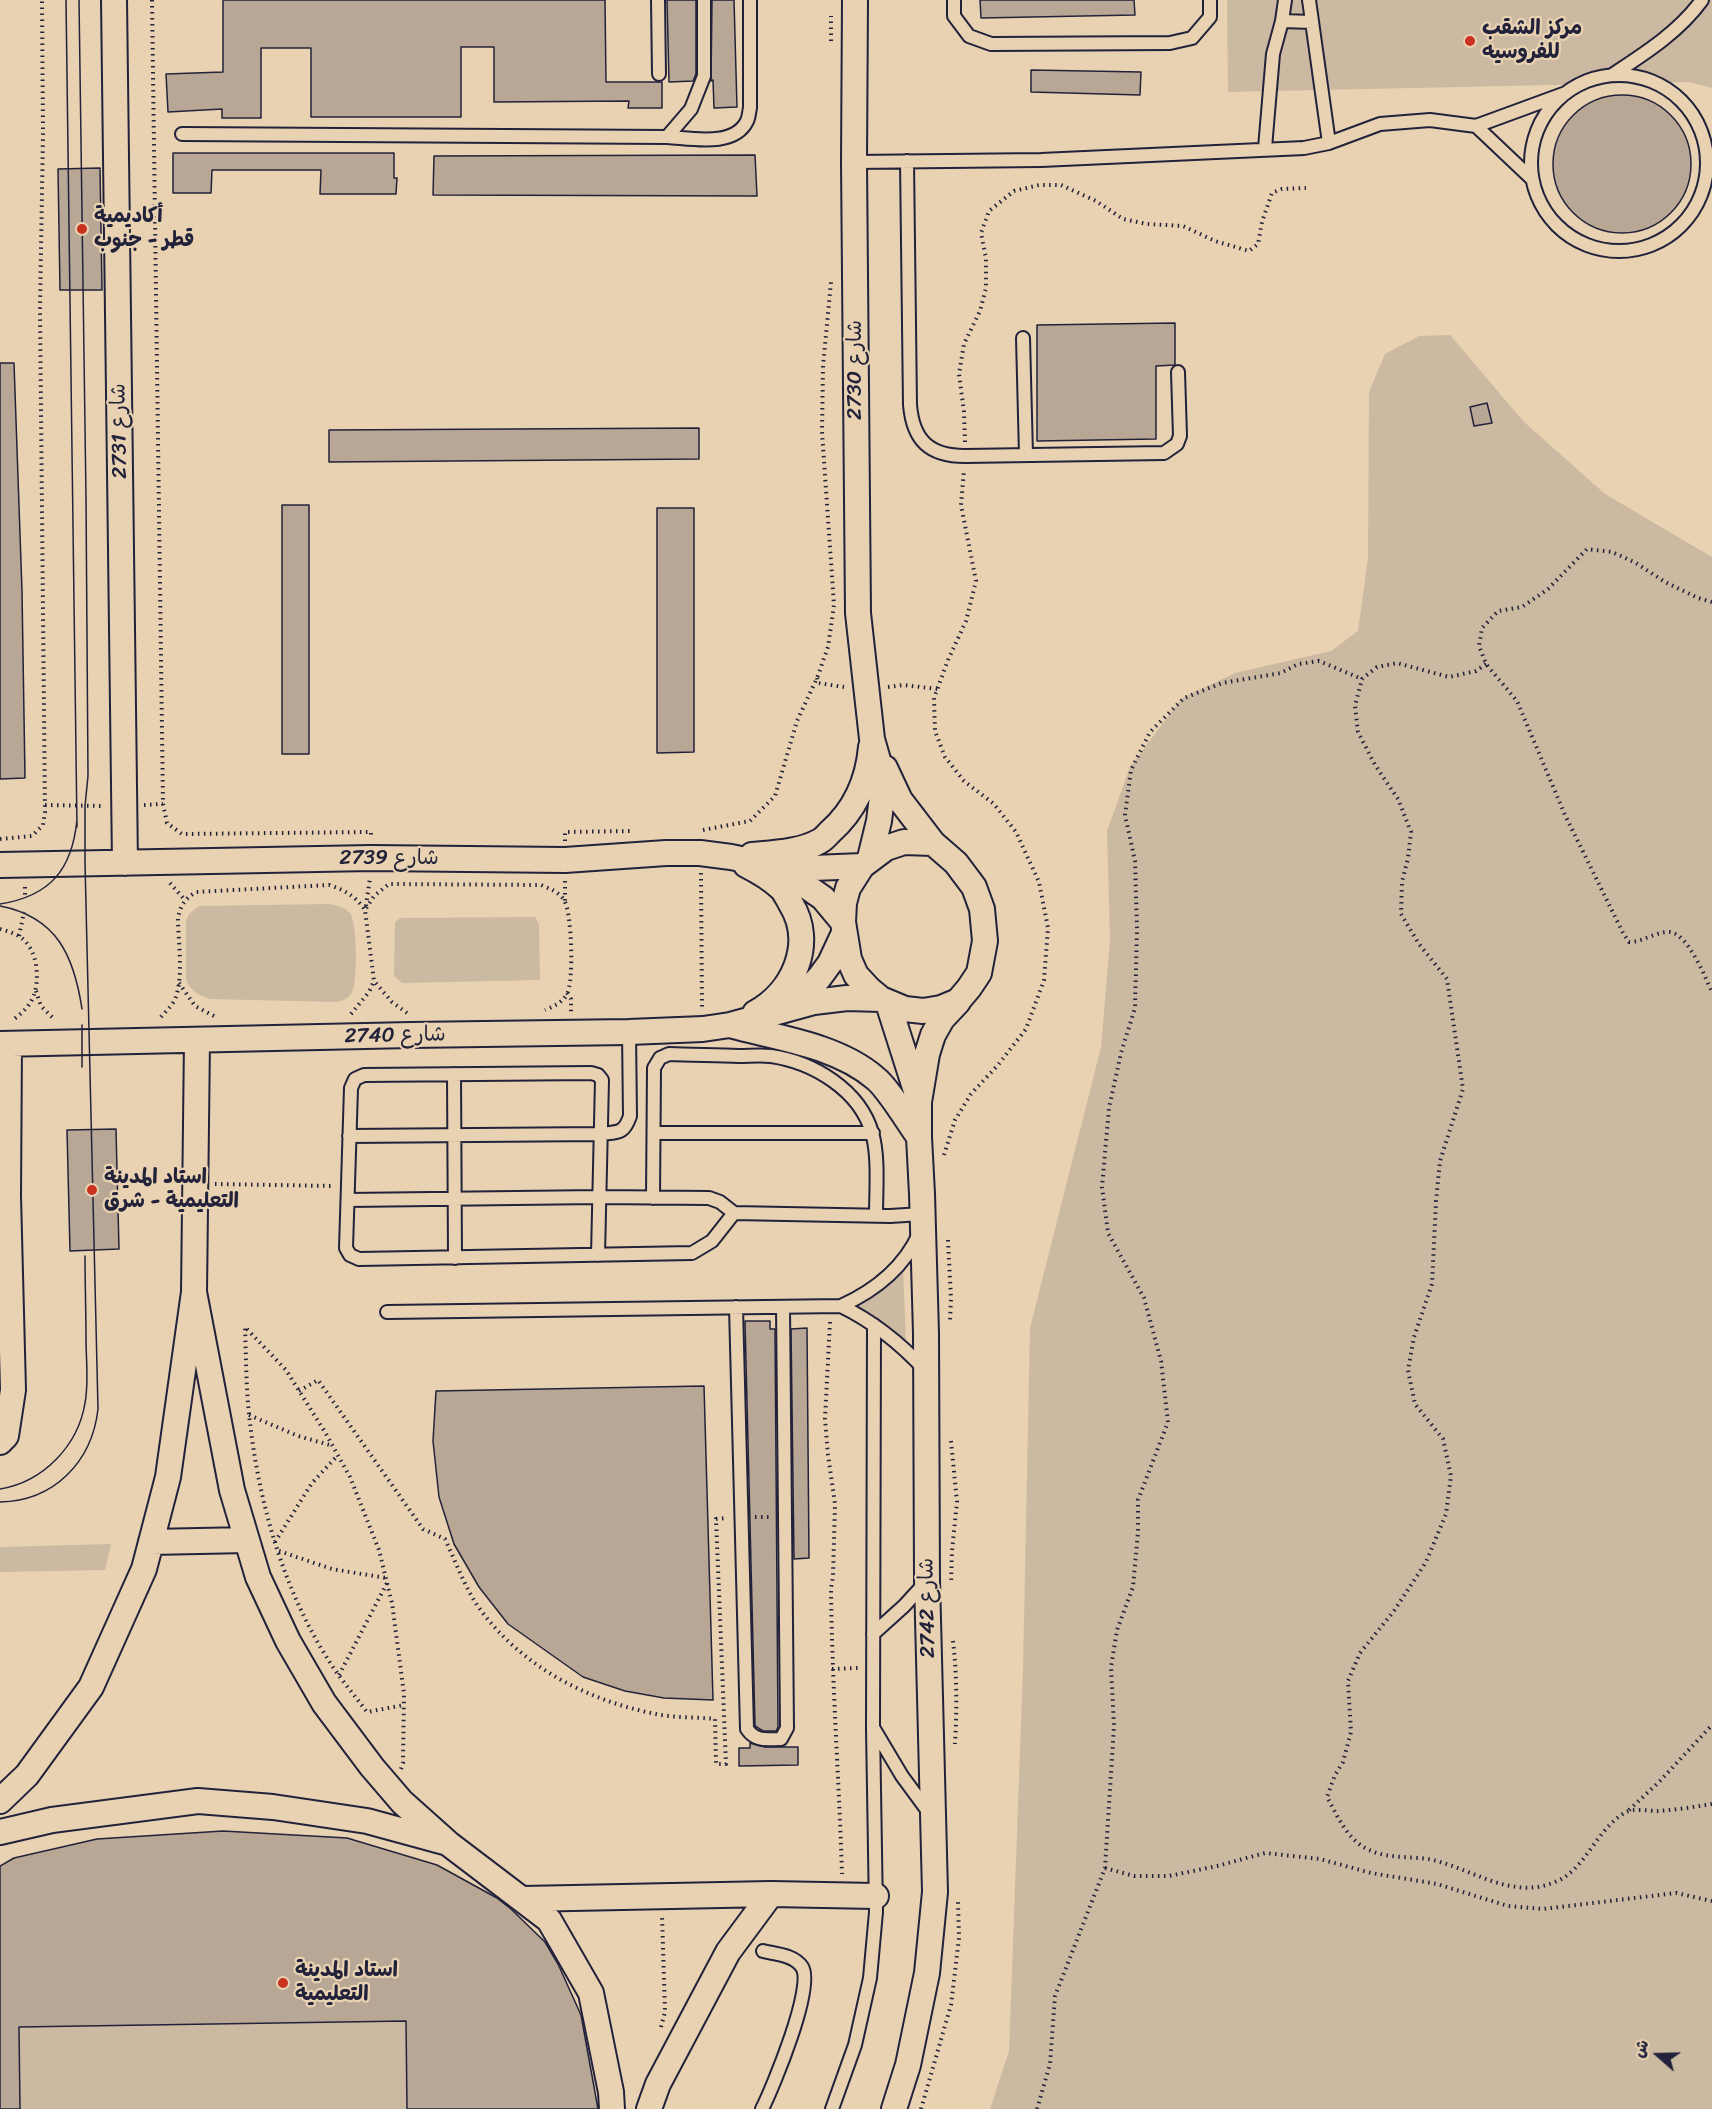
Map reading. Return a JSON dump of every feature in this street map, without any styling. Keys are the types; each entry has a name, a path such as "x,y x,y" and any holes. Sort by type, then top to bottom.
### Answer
{"street":[{"name":"شارع 2731","path":"114,0 125,863"},
{"name":"شارع 2730","path":"855,0 858,613 872,738 884,781 879,822 866,862"},
{"name":"شارع 2730","path":"872,738 900,800 933,843"},
{"path":"731,857 795,849 820,841 843,821 859,796 869,768 872,738"},
{"name":"شارع 2739","path":"0,865 371,858 565,860 666,853 701,842 731,857 789,869 866,862"},
{"path":"904,842 933,843 956,863 974,887 982,909 985,941 979,973 958,1001 941,1008 923,1011 905,1009 884,1001 856,975 849,959 844,927 844,903 848,888 866,862 886,848 904,842"},
{"path":"730,1025 766,1007 780,994 796,969 803,941 796,913 782,889 759,872 731,857"},
{"name":"شارع 2739","path":"778,866 822,898 844,927"},
{"name":"شارع 2740","path":"788,1009 819,978 830,963 844,927"},
{"name":"شارع 2740","path":"5,1044 703,1029 730,1025 832,999 884,1001"},
{"name":"شارع 2742","path":"884,1001 912,1073 919,1102"},
{"name":"شارع 2742","path":"894,2109 908,2065 927,1973 935,1892 919,1102 927,1054 933,1035 942,1019 958,1001"},
{"path":"730,1025 819,1048 856,1065 876,1078 919,1137"},
{"path":"0,1801 27,1775 91,1687 144,1569 168,1477 194,1292 197,1040"},
{"path":"0,1442 6,1436 13,1390 5,1044"},
{"path":"194,1292 232,1490 258,1576 288,1641 338,1721 394,1792 449,1844 549,1920 591,1993 611,2092 612,2109"},
{"path":"151,1542 247,1539"},
{"path":"0,1832 52,1820 198,1802 273,1807 367,1821 449,1844"},
{"path":"649,2109 658,2084 728,1952 771,1894"},
{"path":"523,1899 771,1894 876,1896"}],"lane":[{"path":"658,0 659,74"},
{"path":"667,137 691,109 704,76 704,0"},
{"path":"182,134 707,139 732,137 746,123 750,108 750,0"},
{"path":"954,0 954,16 969,36 991,44 1170,43 1192,38 1210,17 1209,0"},
{"path":"1265,148 1273,54 1285,0"},
{"path":"1309,0 1329,142"},
{"path":"1612,75 1640,57 1689,17 1702,0"},
{"path":"1282,21 1312,22"},
{"path":"854,162 1041,160 1304,147 1329,142 1380,124 1430,120 1476,126 1566,93 1596,78 1628,75 1644,78 1660,85 1680,99 1695,118 1706,149 1705,183 1700,199 1692,213 1668,237 1638,250 1605,251 1590,247 1562,232 1542,208 1532,179 1532,147 1544,117 1566,93"},
{"path":"1476,126 1532,179"},
{"path":"906,161 911,422 919,438 932,449 948,456 1164,453 1172,450 1180,436 1178,372"},
{"path":"1023,338 1026,455"},
{"path":"349,1136 619,1132 626,1127 630,1116 629,1032"},
{"path":"653,1198 654,1068 660,1058 669,1054 771,1056 789,1060 825,1075 847,1090 863,1111 873,1133 876,1215"},
{"path":"598,1255 602,1080 598,1075 591,1073 364,1075 355,1079 351,1088 346,1248 350,1255 359,1259 455,1258 598,1255 692,1253 712,1241 734,1213"},
{"path":"454,1074 455,1258"},
{"path":"654,1133 873,1133"},
{"path":"348,1200 709,1198 720,1202 734,1213 876,1215 923,1219 907,1254 885,1280 856,1299 837,1306 387,1312"},
{"path":"837,1306 874,1324 896,1341 926,1371"},
{"path":"736,1307 747,1729 758,1740 781,1739 787,1728 783,1307"},
{"path":"832,2109 855,2045 870,1978 876,1896 873,1728 874,1324"},
{"path":"873,1634 904,1606 927,1580"},
{"path":"873,1728 902,1776 933,1818"},
{"path":"762,2109 795,2024 806,1982 802,1967 792,1958 764,1952"}],"path":[{"path":"0,839 32,836 43,825 45,812 40,321 43,134 42,0"},
{"path":"152,0 163,804 167,823 182,834 371,832 371,858 365,910 374,981 369,992 351,1014"},
{"path":"831,10 832,52"},
{"path":"944,1164 944,1153 955,1120 971,1094 998,1065 1026,1029 1044,980 1048,928 1039,882 1016,832 994,804 964,781 945,757 935,731 934,698 966,621 976,581 962,505 965,456 964,412 959,374 964,344 980,310 986,288 986,258 981,233 989,211 1014,191 1039,185 1061,185 1096,201 1123,219 1147,225 1183,226 1215,241 1249,251 1258,244 1262,222 1272,193 1282,189 1306,188"},
{"path":"703,1029 701,842 750,821 775,796 797,721 817,678 828,647 834,605 822,410 823,366 831,278"},
{"path":"1712,602 1665,582 1636,563 1612,552 1587,549 1548,589 1522,607 1498,611 1482,628 1479,646 1486,664 1516,701 1565,815 1629,942 1639,942 1669,932 1677,934 1689,946 1712,992"},
{"path":"1037,2109 1050,2064 1055,1996 1105,1868 1114,1726 1111,1667 1117,1630 1133,1587 1138,1532 1138,1500 1168,1422 1161,1361 1144,1299 1108,1233 1102,1187 1109,1108 1121,1053 1135,1008 1137,928 1135,861 1125,815 1131,770 1150,732 1184,698 1222,683 1281,673 1298,664 1319,661 1362,679"},
{"path":"1486,664 1476,671 1449,677 1397,663 1377,667 1362,679 1355,706 1358,732 1375,765 1398,799 1411,832 1402,882 1401,914 1419,944 1447,979 1463,1089 1440,1161 1432,1284 1414,1337 1408,1370 1415,1404 1443,1440 1451,1476 1446,1514 1426,1562 1394,1611 1360,1653 1348,1680 1351,1732 1343,1762 1335,1775 1327,1797 1342,1826 1365,1848 1398,1858 1427,1859 1509,1887 1531,1889 1557,1882 1576,1868 1607,1825 1628,1811 1660,1781 1712,1725"},
{"path":"565,902 565,832 634,831"},
{"path":"365,910 374,896 389,884 541,885 557,891 565,902 570,917 570,980 567,993 559,1004 539,1012"},
{"path":"161,1017 177,996 179,983 178,918 184,899 196,892 329,885 357,898 365,910"},
{"path":"19,936 24,912"},
{"path":"0,929 19,936 28,944 36,960 36,991 40,1006 55,1020"},
{"path":"374,981 392,1002 407,1014"},
{"path":"179,983 195,1006 214,1016"},
{"path":"13,1020 30,1004 36,991"},
{"path":"196,1184 348,1186"},
{"path":"947,1232 951,1299 949,1331"},
{"path":"837,1306 826,1361 825,1419 836,1504 831,1589 832,1669 839,1768 843,1895"},
{"path":"394,1792 403,1763 404,1705 392,1603 379,1550 350,1477 333,1446 286,1370 245,1327 249,1415 260,1482 275,1543 301,1608 331,1664 367,1712 404,1705"},
{"path":"299,1391 318,1380 423,1529 445,1539 476,1603 504,1637 563,1682 601,1700 658,1714 715,1719 716,1764"},
{"path":"249,1415 298,1436 333,1446"},
{"path":"950,1434 957,1502 951,1587"},
{"path":"275,1543 312,1483 338,1455"},
{"path":"278,1551 332,1569 386,1578"},
{"path":"339,1674 387,1583"},
{"path":"952,1632 958,1707 955,1751"},
{"path":"832,1669 873,1667"},
{"path":"1628,1811 1712,1804"},
{"path":"1105,1868 1134,1876 1169,1876 1264,1853 1320,1859 1371,1873 1437,1884 1508,1906 1543,1909 1676,1893 1712,1901"},
{"path":"921,2109 951,2005 960,1938 958,1892"},
{"path":"661,1897 665,2012 661,2030"}],"shaded area":[{"name":"مركز الشقب للفروسيه","path":"1227,0 1712,0 1712,88 1689,82 1228,92"},
{"path":"1450,335 1524,422 1605,494 1712,557 1712,2109 990,2109 1009,2051 1023,1669 1030,1328 1101,1047 1110,940 1107,831 1130,767 1182,698 1235,673 1331,651 1358,631 1368,558 1369,392 1385,354 1419,336"},
{"path":"328,904 345,909 350,913 354,928 356,952 354,986 345,999 336,1002 210,999 195,992 188,984 186,980 186,921 189,914 199,906"},
{"path":"535,917 539,924 540,980 402,983 394,976 395,922 400,918"},
{"path":"903,1268 906,1344 851,1307"},
{"path":"111,1544 105,1570 0,1572 0,1547"},
{"name":"استاد المدينة التعليمية","path":"223,1831 347,1838 437,1865 504,1902 550,1947 583,2020 598,2109 0,2109 0,1866 14,1858 97,1839"}],"building":[{"path":"223,0 605,0 606,82 662,82 662,108 628,108 629,101 494,102 494,47 461,47 461,117 311,117 311,48 261,48 261,118 222,118 222,109 168,112 166,74 223,72"},
{"path":"667,0 696,0 696,74 693,81 669,82"},
{"path":"712,0 734,0 737,107 714,108 713,80 711,81"},
{"path":"980,0 1134,0 1135,15 981,18"},
{"path":"1031,70 1141,72 1140,95 1031,92"},
{"path":"1622,95 1648,100 1671,115 1686,138 1691,164 1686,190 1671,213 1648,228 1622,233 1596,228 1573,213 1558,190 1553,164 1558,138 1573,115 1596,100"},
{"path":"173,153 394,153 396,194 320,194 321,170 212,170 211,193 173,193"},
{"path":"755,155 757,196 433,195 434,156"},
{"path":"100,168 102,290 60,290 58,169"},
{"path":"1175,323 1175,365 1156,366 1156,439 1037,441 1037,325"},
{"path":"0,363 14,363 22,591 25,778 0,779"},
{"path":"1487,403 1492,423 1474,426 1470,407"},
{"path":"699,428 699,459 329,462 329,430"},
{"path":"282,505 309,505 309,754 282,754"},
{"path":"657,508 694,508 694,752 657,753"},
{"path":"116,1129 119,1249 70,1251 67,1130"},
{"path":"745,1321 770,1321 770,1329 775,1329 778,1727 776,1731 763,1731 755,1726"},
{"path":"807,1328 809,1558 794,1559 791,1329"},
{"path":"704,1386 713,1700 664,1698 625,1691 583,1677 508,1624 479,1587 454,1544 439,1497 433,1441 436,1391"},
{"path":"750,1743 765,1747 798,1747 798,1765 739,1766 739,1748 750,1748"},
{"name":"استاد المدينة التعليمية","path":"223,1831 347,1838 437,1865 497,1898 545,1942 558,1964 581,2015 598,2109 407,2109 406,2021 19,2027 20,2109 0,2109 0,1866 14,1858 97,1839"}],"tram line":[{"path":"66,0 77,827"},
{"path":"0,1502 19,1500 37,1494 53,1486 67,1475 88,1446 98,1409 85,863 85,806 88,776 79,0"},
{"path":"0,904 33,894 56,877 70,853 77,820"},
{"path":"0,906 20,911 49,929 68,956 79,990 82,1009"},
{"path":"82,1025 82,1067"},
{"path":"0,1489 30,1479 44,1470 66,1447 81,1419 87,1379 85,1256"}],"place":[{"name":"مركز الشقب للفروسيه","path":"1470,41"},
{"name":"أكاديمية قطر - جنوب","path":"82,229"},
{"name":"استاد المدينة التعليمية - شرق","path":"92,1190"},
{"name":"استاد المدينة التعليمية","path":"283,1983"}]}
